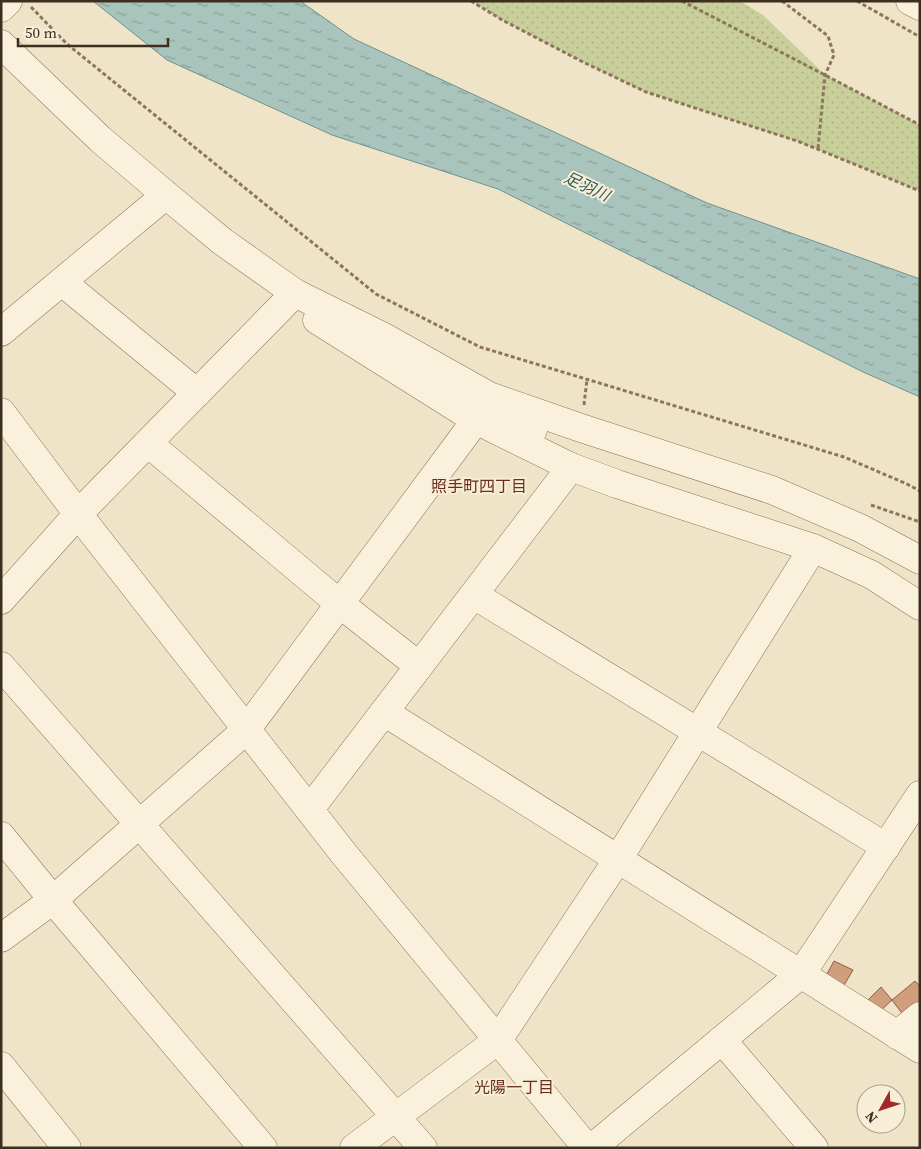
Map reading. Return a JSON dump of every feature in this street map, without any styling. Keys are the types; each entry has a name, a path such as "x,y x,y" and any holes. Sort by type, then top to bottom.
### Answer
{"street":[{"path":"1,8 8,1"},
{"path":"910,1 920,6"},
{"path":"1,44 100,139 166,196 291,297 373,357 476,420 571,467 813,548 872,575 920,606"},
{"path":"1,332 166,196"},
{"path":"62,282 197,393"},
{"path":"1,600 78,514 291,297"},
{"path":"291,297 382,336 489,396 772,490 860,528 920,560"},
{"path":"1,412 246,730 587,1148"},
{"path":"476,420 498,419 550,436 581,428"},
{"path":"1,938 53,900 246,730 476,420"},
{"path":"148,443 340,604 419,666"},
{"path":"310,810 571,467"},
{"path":"354,1148 498,1040 618,859 813,548"},
{"path":"474,595 886,847"},
{"path":"1,666 397,1116 423,1148"},
{"path":"384,712 909,1042 920,1016"},
{"path":"592,1148 801,974 920,795"},
{"path":"1,836 263,1148"},
{"path":"722,1040 814,1148"},
{"path":"1,1066 67,1148"}],"path":[{"path":"25,1 67,44 376,294 480,347 844,457 920,491"},
{"path":"470,1 565,53 646,92 818,149 920,191"},
{"path":"682,1 920,125"},
{"path":"782,1 828,36 834,55 826,75 818,149"},
{"path":"857,1 920,37"}],"green space":[{"path":"471,1 740,1 763,15 825,75 920,125 920,191 800,142 646,92 504,21"}],"water":[{"name":"足羽川","path":"93,1 300,1 354,39 707,203 920,279 920,397 863,372 498,189 332,135 167,60"}],"building":[{"path":"834,961 853,970 843,987 826,976"},
{"path":"915,981 920,986 920,1001 904,1016 892,1000"},
{"path":"881,987 892,1000 878,1013 867,1001"}],"district":[{"name":"照手町四丁目","path":"479,486"},
{"name":"光陽一丁目","path":"514,1087"}]}
